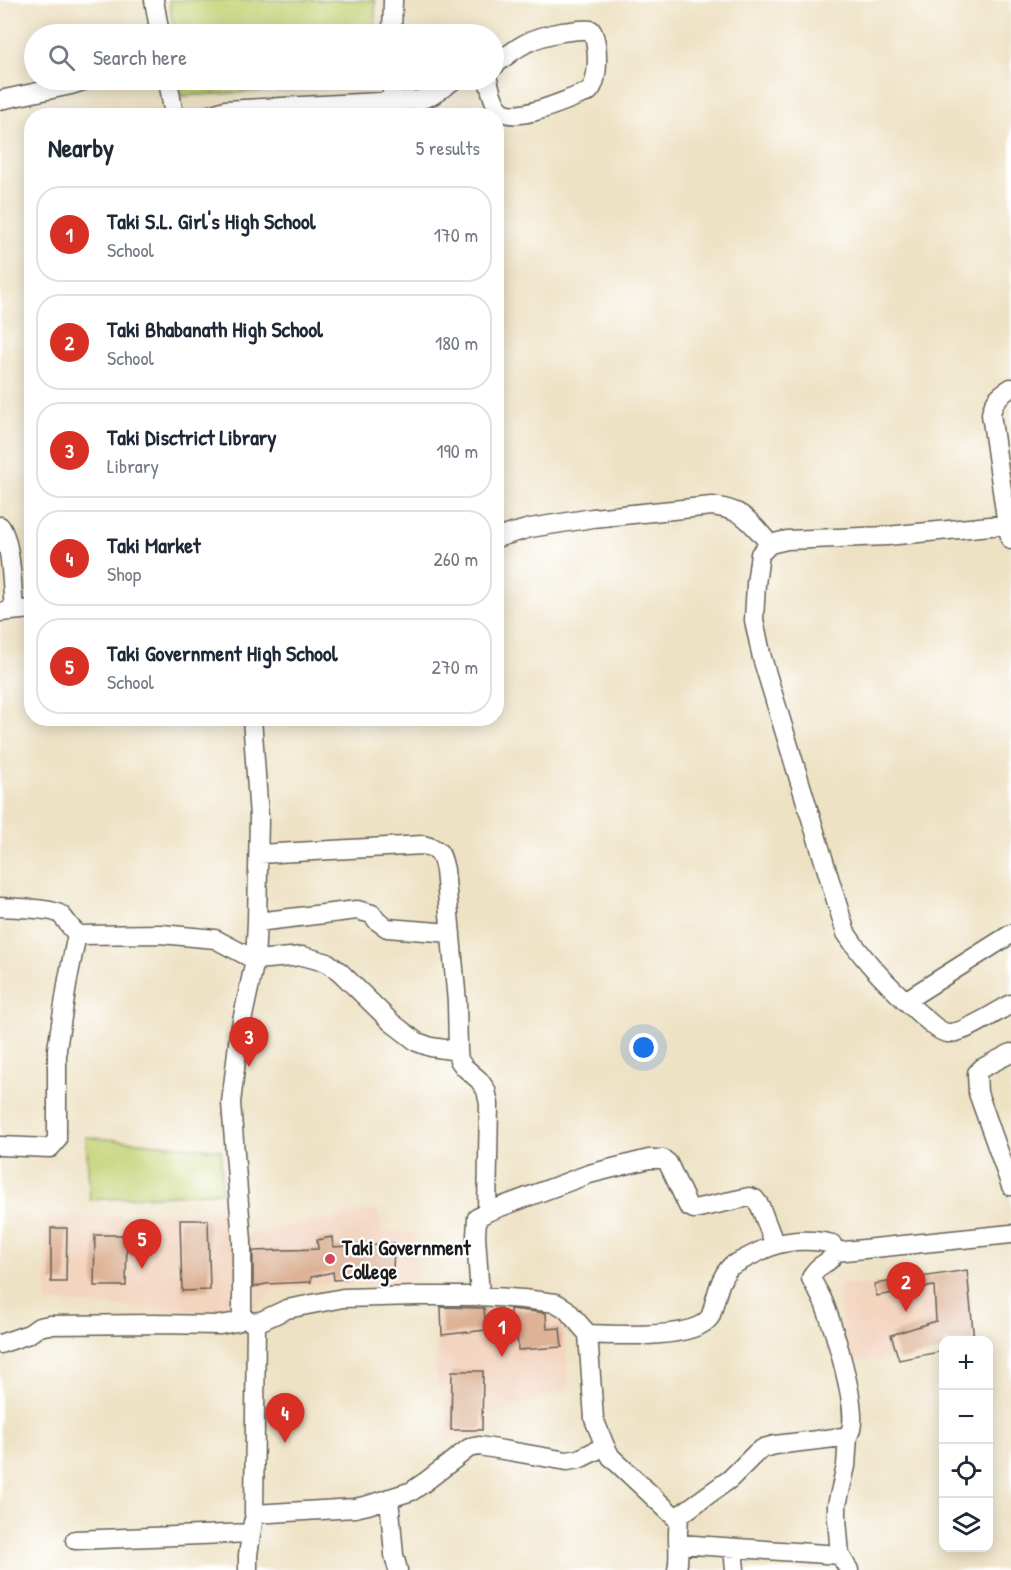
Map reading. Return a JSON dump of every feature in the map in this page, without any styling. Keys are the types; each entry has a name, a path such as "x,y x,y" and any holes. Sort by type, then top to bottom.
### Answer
{"street":[{"path":"154,0 158,24"},
{"path":"393,0 393,24"},
{"path":"504,57 510,51 540,37 582,29 591,30 595,36 596,62 593,86 588,92 546,109 520,114 504,113"},
{"path":"0,100 47,90"},
{"path":"170,90 173,108"},
{"path":"392,90 392,102"},
{"path":"267,108 419,100 433,96 441,90"},
{"path":"491,90 499,108"},
{"path":"1011,388 994,402 991,414 1010,530 915,532 887,536 786,540 770,544 760,554 754,620 762,658 846,933 874,971 936,1027 947,1033 965,1029 1011,1004"},
{"path":"504,536 530,528 593,518 712,506 729,508 745,516 770,544"},
{"path":"0,526 5,535 15,610"},
{"path":"248,1570 254,1514 248,1320 242,1312 242,1241 231,1103 239,1035 255,960 259,817 253,726"},
{"path":"259,854 423,845 434,848 442,854 446,870 457,1002 459,1060 480,1080 486,1090 489,1104 487,1212"},
{"path":"0,907 57,913 77,934 81,935 161,934 215,939 255,960 303,956 327,963 340,972 391,1022 417,1042 431,1047 458,1051"},
{"path":"257,922 357,910 372,914 376,921 387,928 451,933"},
{"path":"0,1146 50,1148 57,1140 57,1049 77,934"},
{"path":"905,1000 1011,934"},
{"path":"1011,1053 982,1068 977,1073 976,1081 978,1093 1011,1186"},
{"path":"480,1296 477,1218 487,1212 589,1174 658,1158 668,1163 688,1206 694,1209 749,1197 755,1199 775,1245"},
{"path":"835,1252 1011,1234"},
{"path":"588,1334 658,1335 694,1328 704,1324 711,1315 721,1280 731,1266 775,1245 800,1241 831,1244 835,1252 832,1259 815,1269 811,1278 824,1301 842,1357 849,1388 852,1421 848,1436 846,1466 837,1505 837,1519 845,1563 733,1548 679,1544"},
{"path":"0,1344 49,1325 220,1325 343,1298 480,1296 556,1303 566,1309 588,1334 594,1419 604,1446 611,1457 679,1521"},
{"path":"677,1570 680,1515 730,1479 756,1453 776,1445 848,1436"},
{"path":"254,1514 355,1508 389,1498 412,1491 469,1448 479,1446 567,1461 579,1459 604,1446"},
{"path":"389,1498 394,1555 398,1570"},
{"path":"75,1540 251,1533"},
{"path":"733,1548 735,1570"}],"shaded area":[{"name":"Taki Government College","path":"378,1209 381,1231 413,1232 417,1286 333,1283 276,1289 247,1314 244,1235"},
{"path":"215,1211 223,1213 236,1236 240,1315 46,1302 46,1215 85,1217"},
{"path":"967,1270 945,1336 939,1336 939,1352 899,1360 847,1361 837,1284 874,1284"},
{"path":"438,1300 550,1304 564,1327 569,1390 489,1414 488,1438 445,1438 447,1387 436,1388"}],"green space":[{"path":"169,0 375,0 375,24 173,24"},
{"path":"180,90 287,90 181,96"},
{"path":"86,1137 221,1150 222,1192 90,1200"}],"building":[{"path":"180,1220 208,1220 210,1290 182,1291"},
{"path":"51,1228 67,1228 66,1282 51,1282"},
{"path":"95,1235 127,1235 126,1286 94,1286"},
{"path":"332,1237 333,1247 394,1243 393,1271 346,1273 346,1279 334,1280 333,1272 311,1277 311,1282 266,1284 253,1287 253,1251 318,1249 317,1240"},
{"path":"967,1270 974,1336 939,1336 939,1352 899,1360 891,1335 936,1321 934,1286 877,1296 874,1284"},
{"path":"441,1307 484,1308 486,1330 442,1335"},
{"path":"510,1309 546,1313 547,1329 560,1328 562,1347 518,1350 517,1331 511,1332"},
{"path":"452,1371 483,1371 482,1430 451,1430"}],"place":[{"name":"Taki Disctrict Library","path":"249,1067"},
{"name":"Taki Government College","path":"330,1259"},
{"name":"Taki Government High School","path":"142,1269"},
{"name":"Taki Bhabanath High School","path":"906,1312"},
{"name":"Taki S.L. Girl's High School","path":"502,1357"},
{"name":"Taki Market","path":"285,1443"}]}
